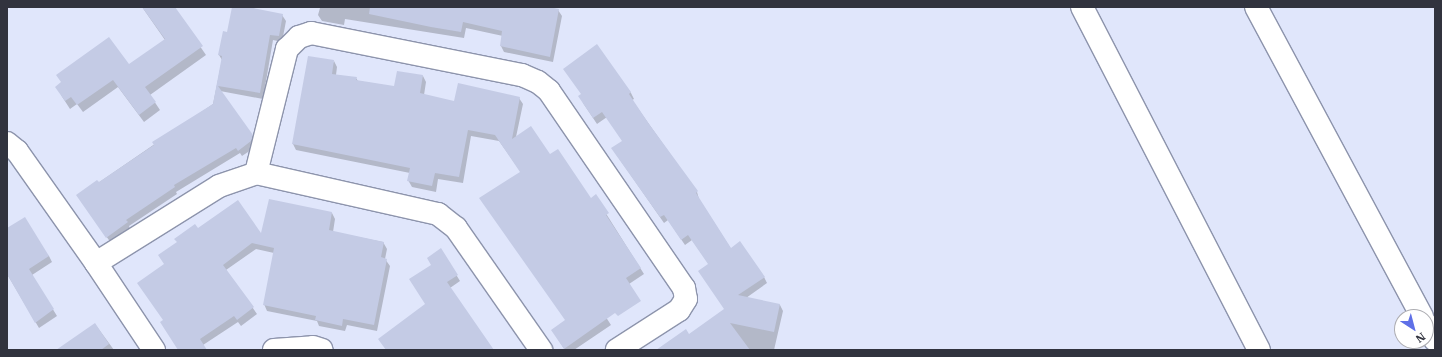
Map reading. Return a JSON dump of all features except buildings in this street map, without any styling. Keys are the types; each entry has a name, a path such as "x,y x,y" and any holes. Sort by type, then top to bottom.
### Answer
{"street":[{"path":"1082,7 1260,350"},
{"path":"1256,7 1418,309"},
{"path":"256,172 288,49 299,37 311,33 522,75 538,82 549,91 684,288 686,299 679,310 618,350"},
{"path":"7,143 17,151 96,263 154,350"},
{"path":"96,263 220,186 256,172 438,214 456,228 541,350"},
{"path":"274,350 313,347 322,350"}]}
